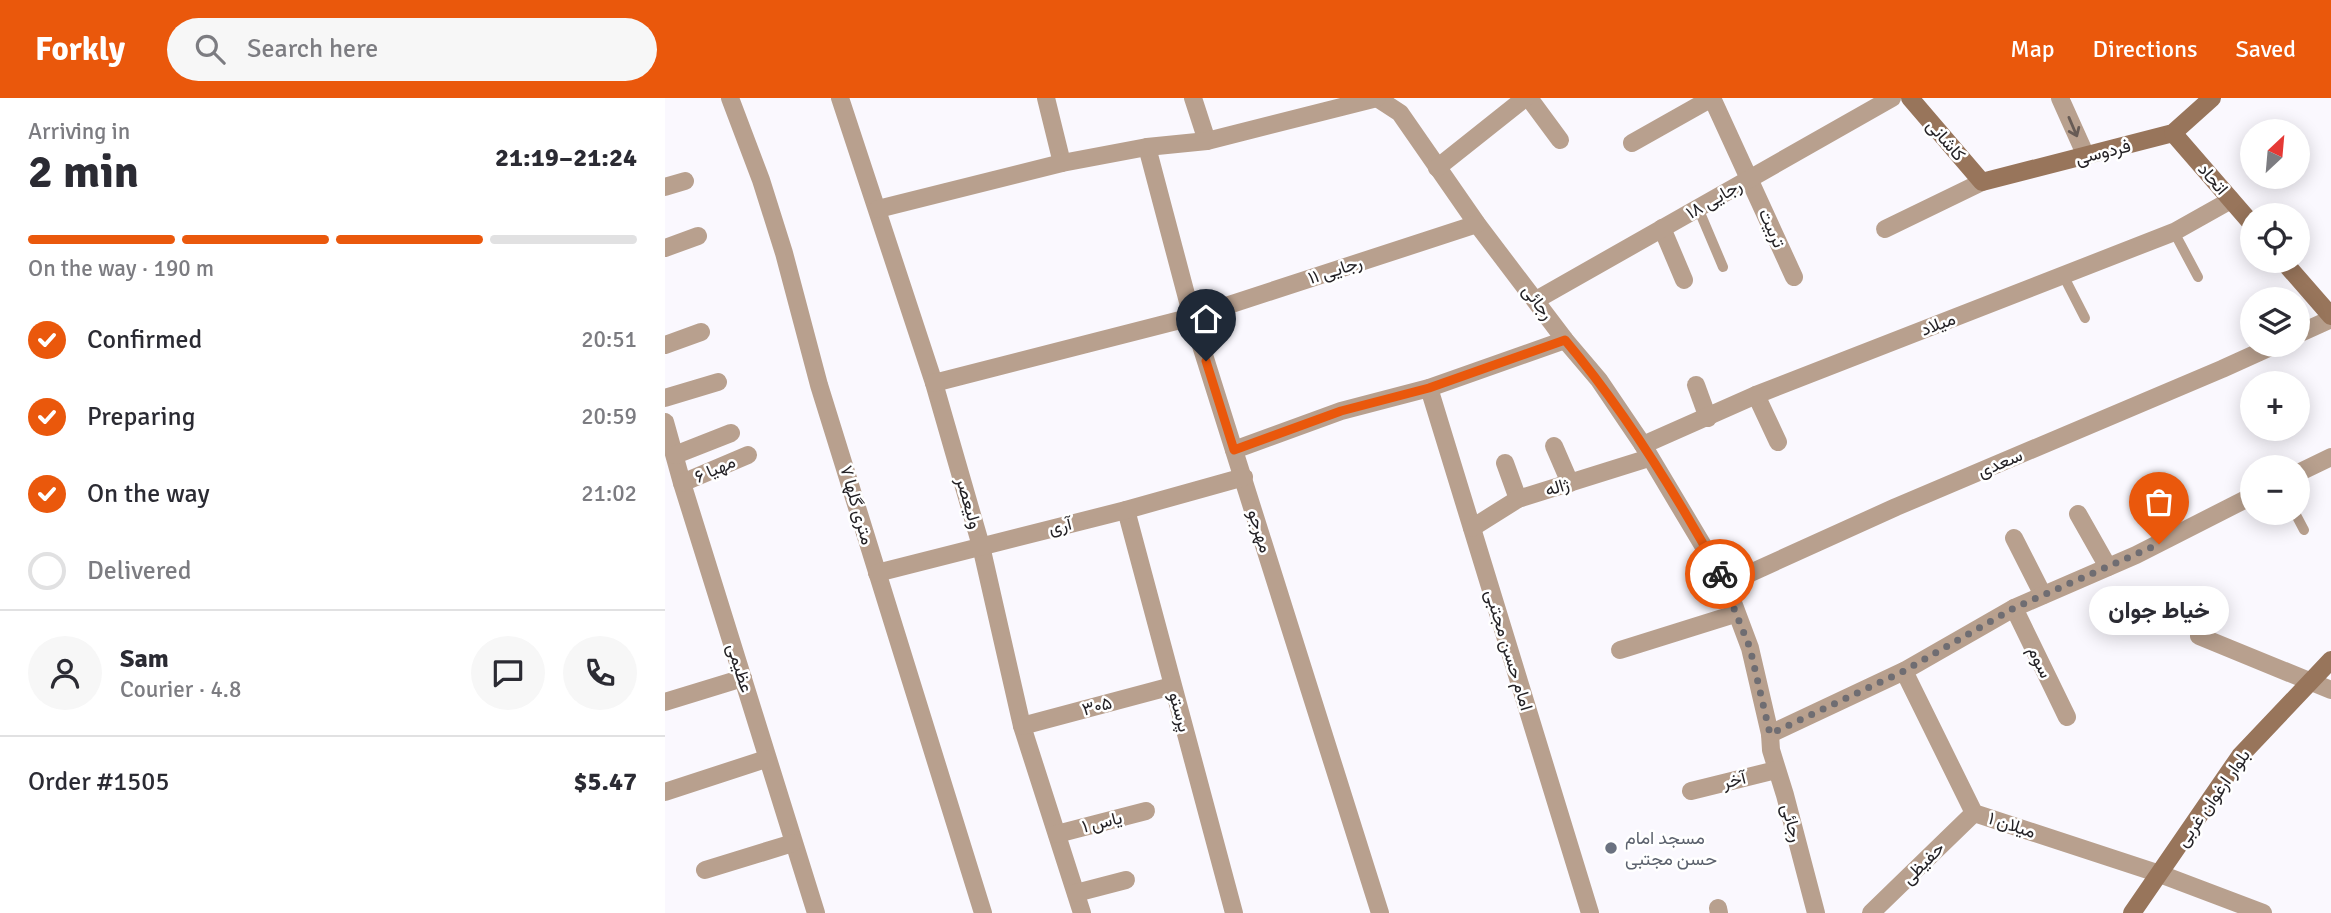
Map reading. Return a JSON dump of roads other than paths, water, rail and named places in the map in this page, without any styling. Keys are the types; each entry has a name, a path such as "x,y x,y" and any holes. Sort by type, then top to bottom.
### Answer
{"street":[{"name":"۷ متری گلها","path":"730,98 761,180 784,253 819,385 983,913"},
{"name":"ولیعصر","path":"840,98 934,383 981,546 1022,726 1082,913"},
{"path":"1046,98 1062,163"},
{"path":"1193,98 1207,141"},
{"path":"878,209 1062,163 1147,147 1207,141 1377,98"},
{"name":"رجائی","path":"1377,98 1400,113 1477,224 1565,340 1599,380 1700,537 1725,583 1750,648 1770,734 1771,750 1816,913"},
{"path":"1437,168 1527,98 1560,139"},
{"name":"تربیت","path":"1632,143 1712,98 1794,277"},
{"name":"رجایی ۱۸","path":"1536,300 1892,98"},
{"name":"کاشانی","path":"1910,98 1982,181"},
{"path":"2060,98 2085,156"},
{"name":"فردوسی","path":"1982,181 2173,133 2212,98"},
{"name":"اتحاد","path":"2173,133 2240,210"},
{"name":"مهرجو","path":"1147,147 1192,317 1380,913"},
{"path":"665,187 685,181"},
{"path":"1885,229 1982,181"},
{"name":"میلاد","path":"1646,451 1756,395 2174,232 2231,200"},
{"name":"رجایی ۱۱","path":"934,383 1192,317 1477,224"},
{"path":"1662,228 1684,280"},
{"path":"665,248 698,236"},
{"path":"2293,273 2331,318 2310,328"},
{"path":"665,345 701,332"},
{"path":"1234,450 1341,411 1429,388 1565,340"},
{"name":"سعدی","path":"1725,583 2249,357"},
{"path":"665,398 718,382"},
{"path":"1696,385 1708,418"},
{"name":"امام حسن مجتبی","path":"1429,388 1590,913"},
{"path":"1756,395 1778,442"},
{"name":"عظیمی","path":"665,422 815,913"},
{"name":"مهیا ۶","path":"675,455 731,433"},
{"path":"1554,446 1570,483"},
{"name":"ژاله","path":"1472,528 1518,499 1570,483 1646,451"},
{"name":"مهیا ۶","path":"682,484 748,455"},
{"path":"2310,467 2331,457"},
{"path":"1505,463 1518,499"},
{"name":"آری","path":"877,573 1244,477"},
{"path":"1770,734 1904,671 2014,608 2108,567 2240,502"},
{"name":"پرستو","path":"1126,510 1234,913"},
{"path":"2078,514 2108,567"},
{"path":"2014,538 2043,595"},
{"name":"سوم","path":"2014,608 2067,717"},
{"path":"1620,650 1735,614"},
{"path":"2199,636 2331,690"},
{"name":"بلوار ارغوان غربی","path":"2132,913 2240,755 2331,660"},
{"name":"میلان ۱","path":"1904,671 1974,813 2160,874 2263,913"},
{"path":"665,702 743,678"},
{"name":"۳۰۵","path":"1022,726 1173,686"},
{"path":"665,792 766,759"},
{"name":"آخر","path":"1691,791 1776,770"},
{"name":"یاس ۱","path":"1057,834 1146,811"},
{"name":"حفیظی","path":"1871,913 1974,813"},
{"path":"705,870 793,843"},
{"path":"1076,893 1126,880"}],"lane":[{"path":"1698,208 1723,267"},
{"path":"2174,232 2197,277"},
{"path":"2063,275 2085,318"},
{"path":"2301,525 2304,530"}],"place":[{"name":"خیاط جوان","path":"2159,544"},
{"name":"مسجد امام حسن مجتبی","path":"1611,848"}]}
